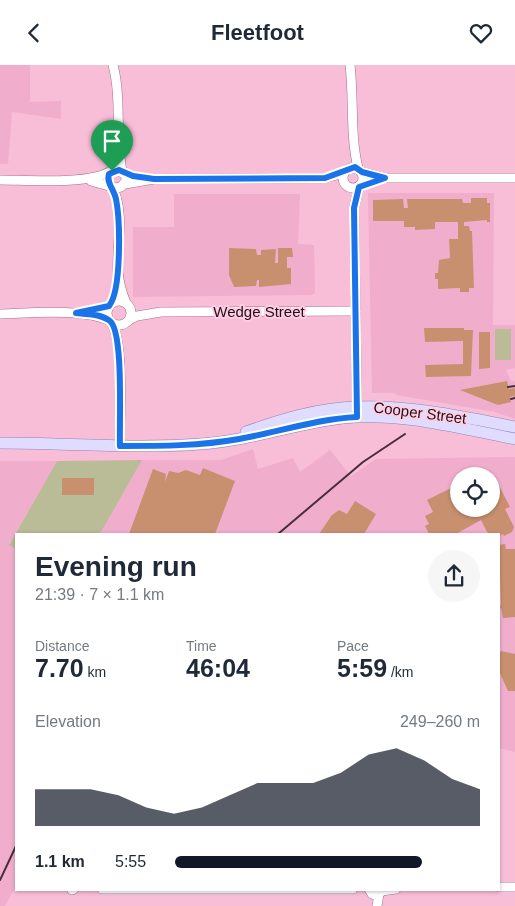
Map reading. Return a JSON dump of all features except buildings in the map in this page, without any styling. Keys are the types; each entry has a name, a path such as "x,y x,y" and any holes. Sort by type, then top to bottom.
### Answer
{"main road":[{"name":"Cooper Street","path":"0,443 120,446 208,443 252,437 357,412 410,409 515,427"},
{"name":"Cooper Street","path":"357,412 416,419 515,439"},
{"name":"Cooper Street","path":"0,449 100,446"}],"street":[{"path":"113,65 117,85 117,171"},
{"path":"117,85 121,65"},
{"path":"350,65 353,170 346,185 354,208"},
{"path":"352,86 356,65"},
{"path":"353,170 364,178 360,185 354,208 357,412"},
{"path":"81,179 116,188 154,179 325,178 353,170 385,178 515,178"},
{"path":"117,171 126,178 118,215"},
{"path":"117,171 108,177 116,198 118,215 118,271 107,313 116,334 119,352 120,446"},
{"path":"0,180 81,179 98,177 117,171 154,179"},
{"path":"325,178 346,185 360,185 385,178"},
{"path":"118,271 126,303 131,313 119,352"},
{"path":"76,313 110,305 118,301 126,303"},
{"name":"Wedge Street","path":"126,303 162,312"},
{"name":"Wedge Street","path":"128,321 137,316 162,312 356,311"},
{"path":"0,313 76,313 96,315 119,325 128,321"},
{"path":"500,887 515,887"},
{"path":"375,891 375,906"}],"shaded area":[{"path":"0,65 30,65 30,102 61,101 61,119 12,112 8,164 0,164"},
{"path":"368,193 494,193 493,325 515,325 515,368 506,370 511,381 515,381 515,419 495,412 396,395 395,393 372,393"},
{"path":"174,194 300,194 298,244 314,245 315,293 311,295 133,297 133,227 174,227"},
{"path":"253,449 258,469 293,458 300,472 330,450 351,476 376,459 515,457 515,752 500,748 500,533 101,533 142,460 221,460"},
{"path":"0,461 57,461 9,544 15,548 15,888 5,906 0,906"}],"green space":[{"path":"495,329 511,329 511,360 495,360"},
{"path":"142,460 101,533 16,533 57,461"},
{"path":"15,534 15,548 9,545"}],"railway":[{"path":"508,387 515,386"},
{"path":"511,399 515,398"},
{"path":"279,533 363,462 405,434"},
{"path":"0,880 15,848"}],"route":[{"path":"355,167 369,175 385,178 362,184 359,187 354,208 357,417 317,421 252,437 208,443 120,446 119,352 114,327 104,317 76,313 97,310 112,303 118,271 118,215 116,198 108,183 109,174 112,171 119,170 133,176 154,179 325,178 344,173 347,169 355,167"}]}
